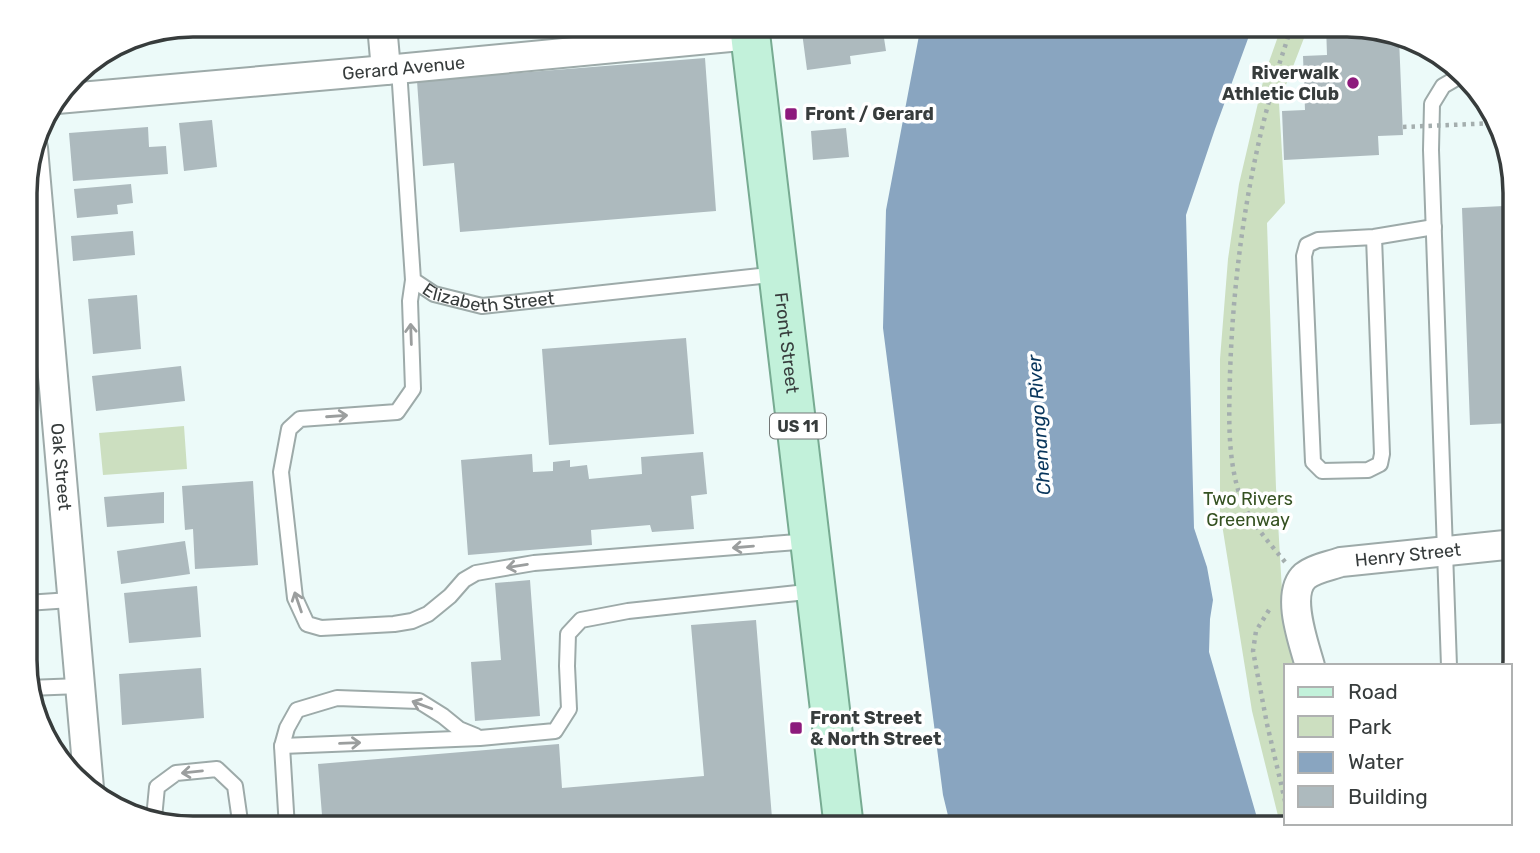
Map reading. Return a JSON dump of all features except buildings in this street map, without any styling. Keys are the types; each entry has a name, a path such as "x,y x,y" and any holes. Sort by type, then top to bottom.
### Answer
{"main road":[{"name":"Front Street","path":"751,37 843,816"}],"street":[{"name":"Elizabeth Street","path":"385,37 392,70"},
{"name":"Gerard Avenue","path":"69,98 392,70 585,38 606,37"},
{"name":"Oak Street","path":"37,196 88,776"},
{"name":"Henry Street","path":"1292,571 1315,571 1341,562 1444,551 1503,551"},
{"path":"1292,571 1298,590 1296,611 1309,664"}],"lane":[{"name":"Elizabeth Street","path":"392,70 413,280 435,294 482,306 780,274"},
{"path":"1449,664 1431,150 1432,104 1443,86 1455,79"},
{"path":"1374,237 1382,454 1380,464 1368,470 1322,471 1313,462 1304,256 1307,246 1318,240 1374,237 1434,227"},
{"path":"413,280 410,301 413,388 397,412 300,419 289,429 281,472 295,598 307,624 321,628 412,621 428,614 464,580 476,573 534,563 811,541"},
{"path":"282,746 480,738 555,731 569,709 568,634 581,620 637,610 817,590"},
{"path":"37,602 71,600"},
{"path":"39,688 80,686"},
{"path":"287,816 282,746 287,728 297,710 337,698 419,701 459,729 480,738"},
{"path":"155,812 157,787 176,774 218,769 235,786 239,816"}],"path":[{"path":"1288,37 1268,101 1240,244 1235,294 1230,435 1241,499 1258,529 1292,571"},
{"path":"1403,127 1487,124"},
{"path":"1271,608 1256,631 1253,651 1284,796"}],"green space":[{"name":"Two Rivers Greenway","path":"1278,37 1304,37 1279,103 1285,203 1267,223 1283,608 1297,664 1284,664 1284,816 1278,816 1252,711 1220,512 1220,359 1228,259 1239,184 1265,73"},
{"path":"184,426 187,469 103,475 99,433"}],"water":[{"name":"Chenango River","path":"919,37 1249,37 1186,215 1194,528 1207,567 1213,600 1209,652 1257,816 948,816 943,795 883,328 886,210"}],"place":[{"name":"Riverwalk Athletic Club","path":"1353,83"},
{"name":"Front / Gerard","path":"791,114"},
{"name":"Front Street & North Street","path":"796,728"}]}
